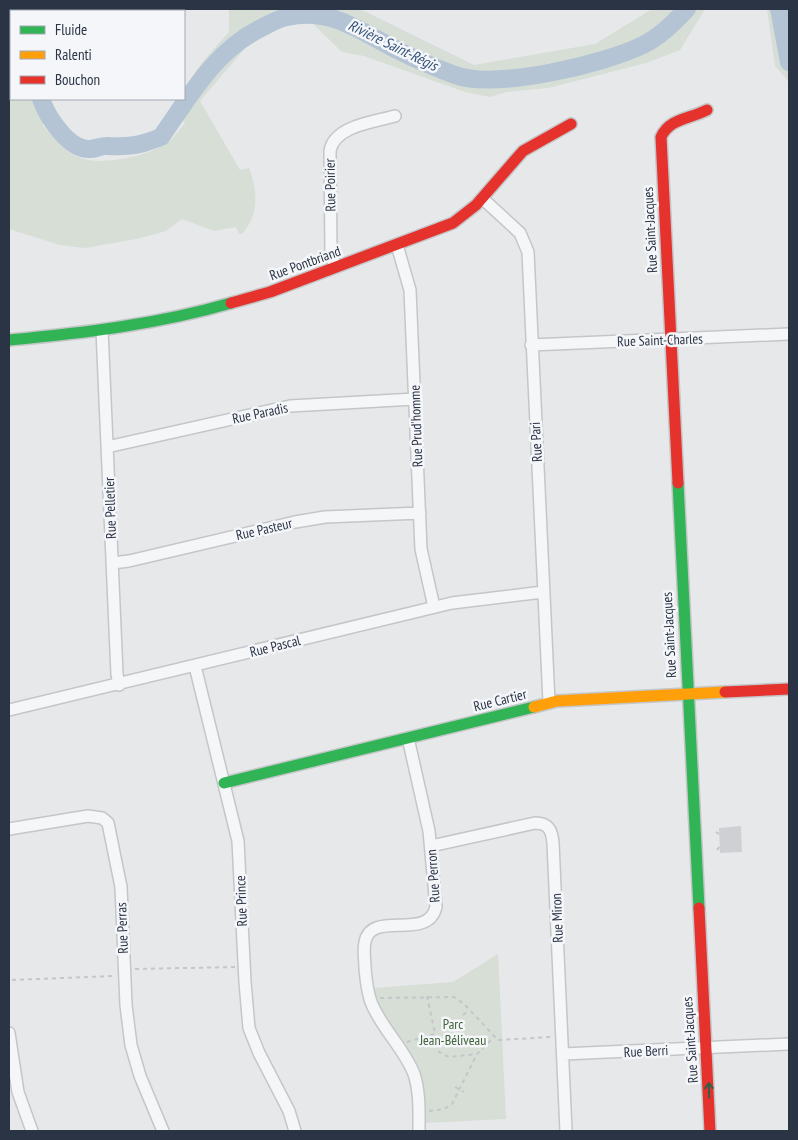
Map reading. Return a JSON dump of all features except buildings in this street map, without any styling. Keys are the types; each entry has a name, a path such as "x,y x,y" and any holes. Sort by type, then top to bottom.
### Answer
{"street":[{"name":"Rue Saint-Jacques","path":"707,110 697,116 673,122 666,128 661,137 710,1131"},
{"name":"Rue Poirier","path":"335,267 331,254 330,152 332,141 345,131 395,116"},
{"name":"Rue Pontbriand","path":"9,340 102,330 212,309 270,292 397,245 459,220 483,199 523,151 571,124"},
{"name":"Rue Pari","path":"483,199 520,233 526,244 549,702"},
{"name":"Rue Prud'homme","path":"397,245 410,290 422,556 434,607"},
{"name":"Rue Pelletier","path":"102,330 117,674 119,684"},
{"name":"Rue Saint-Charles","path":"531,345 789,334"},
{"name":"Rue Paradis","path":"107,447 290,406 415,398"},
{"name":"Rue Pasteur","path":"112,563 129,562 295,522 333,517 420,513"},
{"name":"Rue Pascal","path":"9,710 434,607 543,592"},
{"name":"Rue Prince","path":"195,666 224,783 239,854 245,990 249,1028 288,1111 295,1131"},
{"name":"Rue Cartier","path":"224,783 549,702 789,689"},
{"name":"Rue Perron","path":"408,738 431,846 436,902 434,914 420,924 373,929 366,936 364,944 366,982 370,1001 414,1076 420,1131"},
{"name":"Rue Perras","path":"9,829 88,816 102,818 108,823 120,887 126,1005 131,1045 140,1076 163,1131"},
{"name":"Rue Miron","path":"431,846 535,823 544,824 550,828 553,842 566,1131"},
{"path":"9,1033 18,1092 32,1131"},
{"name":"Rue Berri","path":"563,1054 789,1044"}],"path":[{"path":"717,850 720,846"},
{"path":"130,969 237,966"},
{"path":"12,980 117,975"},
{"path":"376,999 385,996 386,999 388,997 454,997 470,1010 494,1037 502,1040 555,1037"},
{"path":"427,996 437,1050 442,1055 454,1057 477,1054"},
{"path":"464,1015 470,1010"},
{"path":"403,1043 434,1034"},
{"path":"424,1111 435,1112 449,1107 460,1090 477,1054 494,1037"},
{"path":"472,1063 476,1066"},
{"path":"455,1087 464,1092"}],"green space":[{"path":"9,9 34,9 10,10 10,100 44,100 43,126 51,135 64,148 75,155 81,158 100,161 123,159 146,153 170,141 185,123 174,108 179,100 185,100 185,91 189,82 229,32 229,9 360,9 474,65 595,44 652,9 705,9 680,50 646,63 548,88 506,92 490,97 465,92 364,56 342,52 312,23 286,25 246,47 200,101 240,170 249,168 252,177 255,194 254,211 248,227 242,234 239,234 236,227 214,231 182,219 166,231 136,239 85,248 60,245 9,229"},
{"path":"767,9 789,9 789,82 775,66"},
{"name":"Parc Jean-Béliveau","path":"498,954 506,1119 424,1123 416,1065 380,1009 373,988 453,982"}],"waterway":[{"name":"Rivière Saint-Régis","path":"41,100 53,123 74,144 90,149 104,146 130,146 161,137 193,91 228,50 259,29 287,17 318,15 332,18 359,29 413,58 455,75 473,79 496,79 550,73 603,60 625,52 656,38 687,9"},
{"name":"Rivière Saint-Régis","path":"779,9 789,62"}],"traffic: fast":[{"path":"9,340 121,327 176,317 231,303"},
{"path":"678,483 699,908"},
{"path":"224,783 534,707"}],"traffic: slow":[{"path":"534,707 557,701 725,692"}],"traffic: jam":[{"path":"678,483 661,137 675,122 707,110"},
{"path":"231,303 270,292 453,223 476,205 523,151 571,124"},
{"path":"725,692 789,689"},
{"path":"699,908 710,1131"}]}
